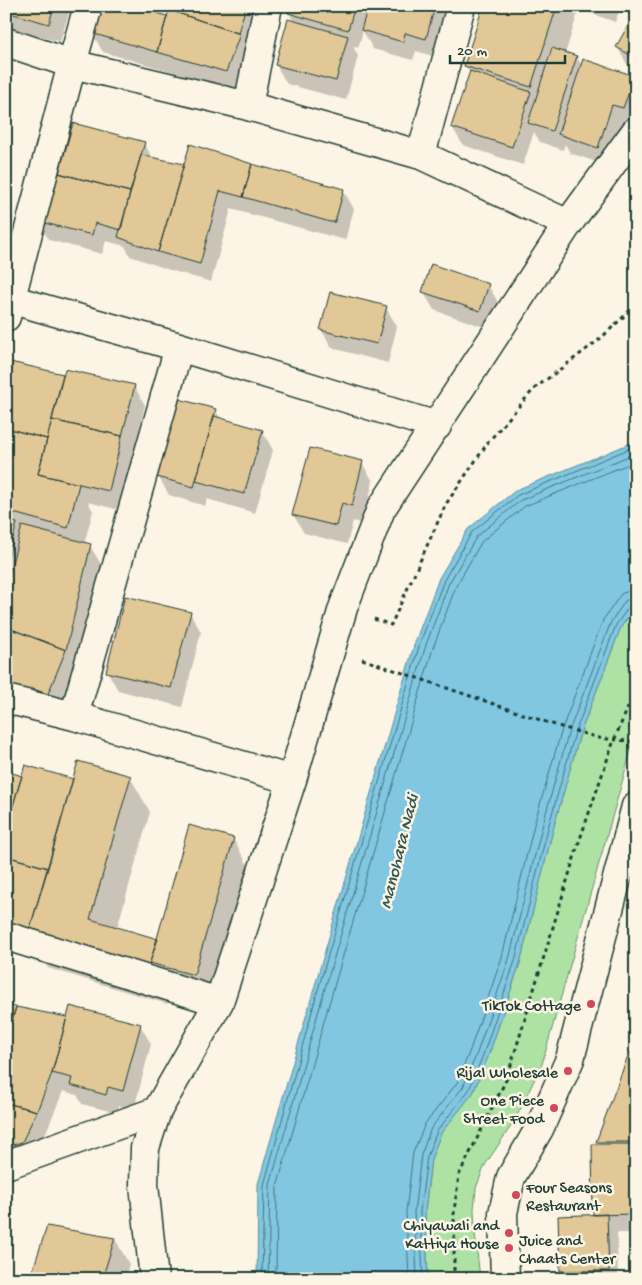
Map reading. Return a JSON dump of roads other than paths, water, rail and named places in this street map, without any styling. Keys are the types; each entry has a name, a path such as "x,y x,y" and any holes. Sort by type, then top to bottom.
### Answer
{"street":[{"path":"88,6 8,305 179,347 437,426"},
{"path":"248,106 268,6"},
{"path":"421,155 461,6"},
{"path":"6,42 72,64 248,106 421,155 568,224"},
{"path":"154,1279 144,1185 145,1148 158,1111 219,1002 292,780 343,608 382,509 568,224 636,131"},
{"path":"74,716 179,347"},
{"path":"6,699 74,716 292,780"},
{"path":"505,1279 503,1213 512,1177 539,1129 570,1059 636,806"},
{"path":"6,936 219,1002"},
{"path":"6,1165 158,1111"}],"water":[{"name":"Manohara Nadi","path":"636,441 636,606 621,627 580,734 553,830 520,963 488,1057 473,1093 441,1133 431,1159 425,1212 428,1279 257,1279 258,1184 415,642 439,578 468,529 516,490"}],"place":[{"name":"TikTok Cottage","path":"591,1004"},
{"name":"Rijal Wholesale","path":"568,1071"},
{"name":"One Piece Street Food","path":"554,1108"},
{"name":"Four Seasons Restaurant","path":"516,1195"},
{"name":"Chiyawali and Kattiya House","path":"509,1233"},
{"name":"Juice and Chaats Center","path":"509,1248"}]}
